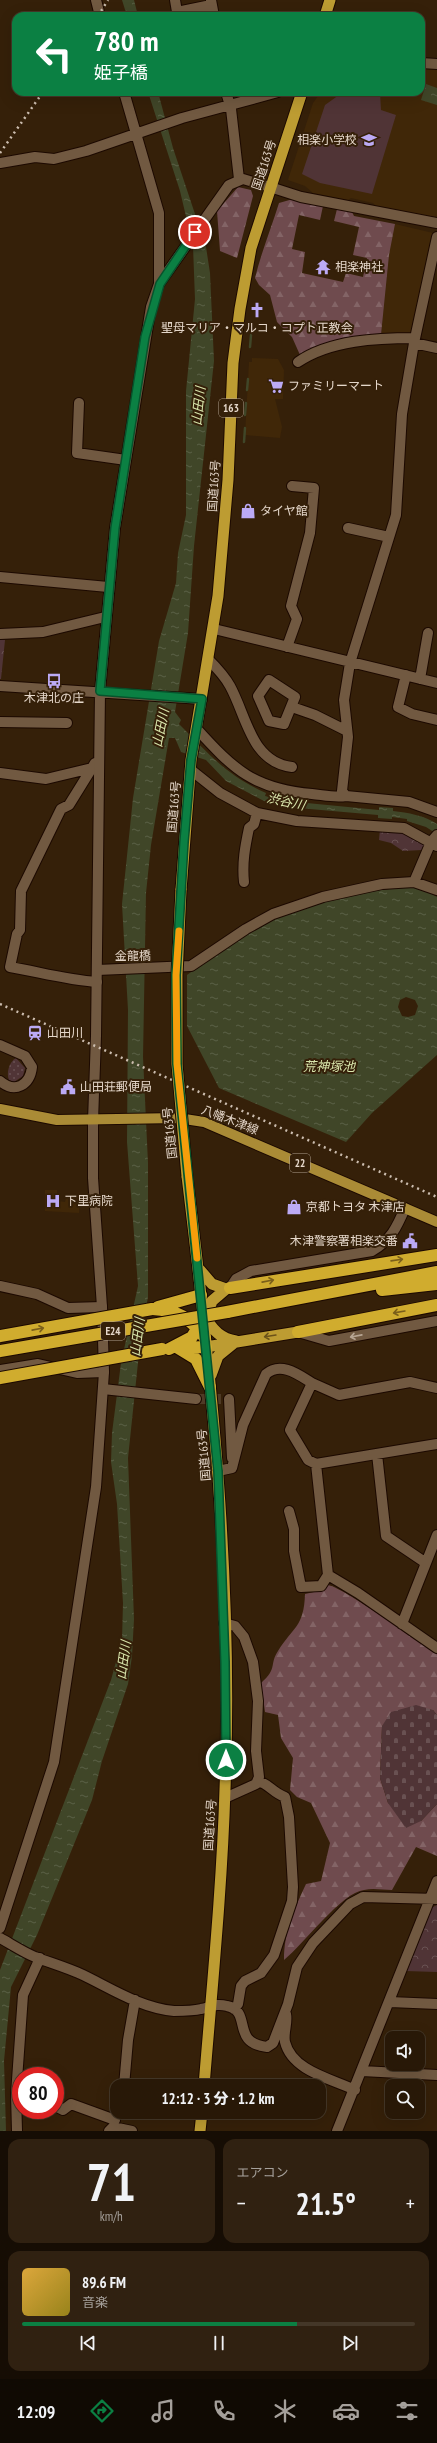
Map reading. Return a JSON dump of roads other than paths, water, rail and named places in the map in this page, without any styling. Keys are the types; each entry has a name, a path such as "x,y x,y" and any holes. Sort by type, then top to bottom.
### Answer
{"highway":[{"path":"326,12 330,0"},
{"name":"国道163号","path":"205,2079 225,1798 224,1623 218,1471 201,1295 187,1176 177,1064 176,975 191,765 214,629 226,502 233,362 238,324 251,248 301,96"},
{"path":"0,1336 152,1309 173,1307 201,1295 228,1289 437,1255"},
{"path":"197,1263 207,1281 228,1289"},
{"name":"E24","path":"0,1351 323,1295 437,1272"},
{"name":"E24","path":"323,1295 437,1284"},
{"path":"0,1378 169,1349 187,1341 204,1329 212,1301 228,1289"},
{"path":"210,1383 218,1356 238,1342 437,1305"},
{"path":"173,1307 204,1329 238,1342"},
{"path":"204,1329 238,1342"},
{"path":"169,1349 204,1329"},
{"path":"169,1349 196,1358 210,1383"},
{"path":"200,2131 201,2119"}],"main road":[{"name":"八幡木津線","path":"0,1109 39,1118 93,1121 188,1118 223,1129 437,1222"}],"street":[{"path":"96,0 99,12"},
{"path":"175,0 177,12 211,2 213,12"},
{"path":"425,64 437,64"},
{"path":"0,1928 54,1762 95,1495 107,1389 104,1372 102,1307 93,1178 97,982 100,969 96,765 108,587 145,337 160,284 159,213 140,133 126,96"},
{"path":"227,96 239,179"},
{"path":"0,163 35,157 54,159 86,151 182,118 262,96"},
{"path":"160,284 210,210 229,185 239,179 301,197 437,223"},
{"path":"346,796 342,791 347,757 347,731 344,700 350,663 396,514 402,414 414,341 437,237"},
{"path":"298,362 306,356 333,347 380,338 414,341 437,348"},
{"path":"79,403 77,453 126,460"},
{"path":"287,647 297,619 291,606 310,533 314,488 292,486"},
{"path":"348,528 389,537"},
{"path":"0,576 108,587"},
{"path":"0,634 43,632 105,617"},
{"path":"214,629 437,683"},
{"path":"420,679 428,633"},
{"path":"208,659 230,686 262,753 279,764 292,767"},
{"path":"406,675 398,707 412,714 437,720"},
{"path":"0,686 100,691 202,699"},
{"path":"292,707 315,715 347,731"},
{"path":"0,722 67,723"},
{"path":"196,729 224,760 243,774 262,784 291,792 409,802 437,812"},
{"path":"0,773 46,780 96,765"},
{"path":"96,765 69,805 61,809 21,891 20,930 17,934 10,967 46,973 65,979 97,982"},
{"path":"191,765 220,793 257,813 297,821 404,828 435,841 414,882 437,890"},
{"path":"244,882 243,856 249,828 254,824 257,813"},
{"name":"金龍橋","path":"100,969 164,969 191,966 246,929 273,914 290,907 323,897 382,884 414,882"},
{"path":"0,1045 25,1056 32,1067 28,1082 23,1085 11,1087 0,1081"},
{"path":"228,1289 236,1279 251,1271 372,1251 386,1243 394,1233 405,1208"},
{"path":"0,1286 37,1294 68,1308 102,1307"},
{"path":"298,1332 329,1341 437,1322"},
{"path":"0,1370 38,1364 77,1373 104,1372"},
{"path":"232,1468 243,1425 266,1374 270,1370 285,1369 339,1395 410,1382 437,1388"},
{"path":"312,1383 290,1430 308,1460 316,1464 437,1444"},
{"path":"107,1389 196,1399"},
{"path":"229,1399 232,1468"},
{"path":"377,1454 386,1536 426,1563"},
{"path":"289,1511 294,1530 294,1551 302,1587 321,1586 328,1575 316,1464"},
{"path":"218,1471 232,1468"},
{"path":"402,1624 437,1535"},
{"path":"328,1575 437,1648"},
{"path":"224,1623 235,1626 244,1637 253,1662 258,1701 256,1738 258,1782"},
{"path":"225,1798 258,1782 265,1783 274,1794 285,1797 289,1817 293,1886 292,1900 274,1955 261,1973 245,1981 241,1986 238,2004 234,2009"},
{"path":"337,2131 434,1899 437,1881"},
{"path":"2,1939 37,1958 83,1975 114,1992 135,2000 174,2011 202,2009 211,2004 228,2006 234,2009 242,2019 247,2040 254,2045 267,2047 272,2043 285,2011 297,1967 313,1943 350,1904 363,1897 434,1899"},
{"path":"20,2067 24,1995 37,1958"},
{"path":"125,2079 128,2040 135,2000"},
{"path":"390,2002 437,2004"},
{"path":"285,2011 287,2020 285,2041 298,2062 314,2073 355,2090"},
{"path":"362,2072 437,2075"},
{"path":"64,2109 71,2104 132,2131"},
{"path":"17,2119 17,2131"}],"water":[{"path":"122,0 134,0 137,12 126,12"},
{"path":"426,84 437,88 437,105 421,100 422,96 425,96"},
{"name":"渋谷川","path":"149,96 159,96 173,148 206,247 210,273 214,361 194,546 188,633 175,712 181,720 179,724 219,763 240,779 266,793 265,796 286,801 379,810 379,807 393,808 393,811 427,818 437,824 437,834 426,827 407,821 407,819 392,817 392,819 378,818 378,815 287,807 264,801 226,781 206,760 181,752 175,738 169,738 151,845 146,893 143,1057 148,1163 148,1297 141,1334 128,1458 134,1619 132,1656 128,1684 102,1761 92,1800 37,1935 11,1987 4,2061 6,2131 0,2131 0,1970 111,1680 122,1640 123,1603 117,1504 111,1462 112,1433 121,1363 138,1286 127,1142 128,1010 122,904 133,798 159,641 176,583 178,553 186,515 186,391 195,299 193,246 180,191"},
{"name":"荒神塚池","path":"418,886 437,897 437,1055 372,1113 346,1142 219,1088 187,1026 187,975 243,936 267,922 296,909 347,895","holes":["406,997 415,1000 418,1006 415,1015 408,1017 402,1016 398,1007 400,1000"]}],"waterway":[{"path":"250,347 251,335"},
{"path":"247,390 248,379"},
{"path":"245,415 246,403"},
{"path":"244,442 245,428"}],"tunnel":[{"path":"196,1399 229,1399"}],"railway":[{"path":"100,12 108,0"},
{"path":"0,153 40,96"},
{"path":"0,1004 437,1197"}],"place":[{"name":"相楽小学校","path":"369,140"},
{"name":"相楽神社","path":"323,267"},
{"name":"聖母マリア・マルコ・コプト正教会","path":"257,310"},
{"name":"ファミリーマート","path":"276,386"},
{"name":"タイヤ館","path":"248,511"},
{"name":"木津北の庄","path":"54,681"},
{"name":"山田川","path":"35,1033"},
{"name":"山田荘郵便局","path":"68,1087"},
{"name":"下里病院","path":"53,1201"},
{"name":"京都トヨタ 木津店","path":"294,1207"},
{"name":"木津警察署相楽交番","path":"410,1241"}]}
